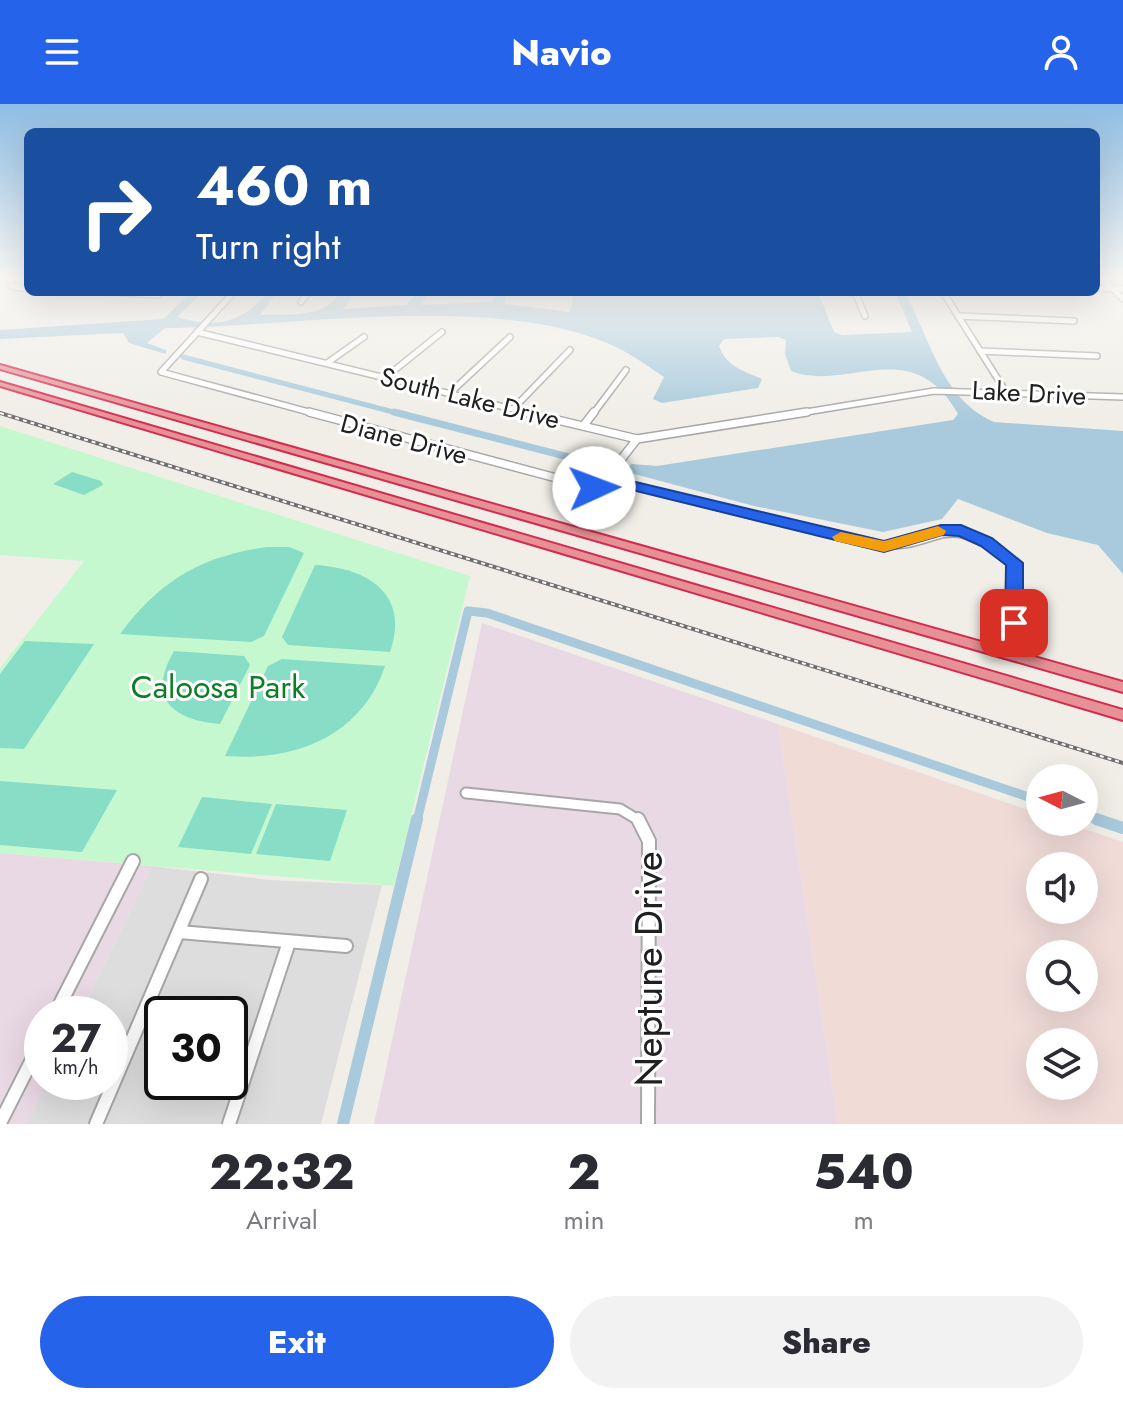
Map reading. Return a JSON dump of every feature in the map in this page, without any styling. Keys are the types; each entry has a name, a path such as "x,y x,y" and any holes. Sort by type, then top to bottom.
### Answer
{"highway":[{"path":"0,367 1123,687"},
{"path":"0,384 1123,715"}],"street":[{"path":"199,330 203,326"},
{"path":"964,326 1006,392"},
{"name":"South Lake Drive","path":"199,330 637,439 934,391"},
{"name":"Diane Drive","path":"199,330 161,372 163,375 586,487 599,487 606,479"},
{"path":"386,377 442,332"},
{"path":"327,363 364,337"},
{"path":"450,393 510,337"},
{"path":"514,408 570,350"},
{"path":"980,351 1097,356"},
{"path":"584,425 626,370"},
{"name":"Lake Drive","path":"934,391 1123,397"},
{"path":"637,439 606,479 873,545 892,546 941,530 961,531 986,542 1014,563 1014,623"},
{"name":"Neptune Drive","path":"466,793 620,809 637,818 649,841 648,1124"},
{"path":"64,996 133,861"},
{"path":"96,1124 201,879"},
{"path":"179,932 346,946"},
{"path":"229,1124 289,942"},
{"path":"0,1123 24,1076"}],"shaded area":[{"path":"482,623 778,724 838,1124 374,1124"},
{"path":"778,724 1026,809 1026,836 1098,836 1098,834 1123,842 1123,1124 838,1124"},
{"path":"0,853 152,866 89,996 24,996 24,1100 38,1100 27,1124 0,1124"},
{"path":"152,866 270,880 382,885 321,1124 27,1124 38,1100 128,1100 128,996 89,996"}],"green space":[{"name":"Caloosa Park","path":"0,426 470,576 394,886 0,853 0,668 84,561 0,555"},
{"path":"72,472 101,481 103,485 84,495 53,484"},
{"path":"267,547 289,547 304,553 264,636 251,642 120,634 150,599 183,574 222,557"},
{"path":"315,565 352,572 380,588 394,614 395,632 390,652 288,645 282,637"},
{"path":"25,641 94,644 24,749 0,748 0,674"},
{"path":"174,651 244,656 250,665 220,724 189,718 169,704 163,682"},
{"path":"282,659 385,666 360,710 322,740 276,754 225,756 268,666"},
{"path":"0,781 117,790 82,852 0,845"},
{"path":"202,797 272,804 251,854 178,847"},
{"path":"276,804 347,810 330,861 256,854"}],"water":[{"path":"65,326 224,326 165,328 147,343 166,350 166,354 129,343 123,333 0,339 0,330"},
{"path":"545,326 831,326 834,332 842,335 912,332 909,326 920,326 939,365 961,398 994,422 1123,431 1123,574 1098,545 1047,533 958,499 942,519 883,532 754,506 623,471 632,464 657,466 953,420 958,414 940,390 920,376 900,370 812,376 791,371 785,354 786,340 778,337 724,339 719,346 731,363 762,379 758,388 662,403 653,399 664,377 607,343"}],"waterway":[{"path":"183,357 401,414"},
{"path":"394,412 623,471"},
{"path":"417,821 468,611 487,613 1026,796"},
{"path":"343,1124 417,819"},
{"path":"1098,820 1123,828"}],"railway":[{"path":"0,413 1123,763"}],"slow traffic":[{"path":"841,537 884,547 938,531"}],"route":[{"path":"594,488 606,479 884,547 941,530 972,534 1014,563 1014,623"}]}
